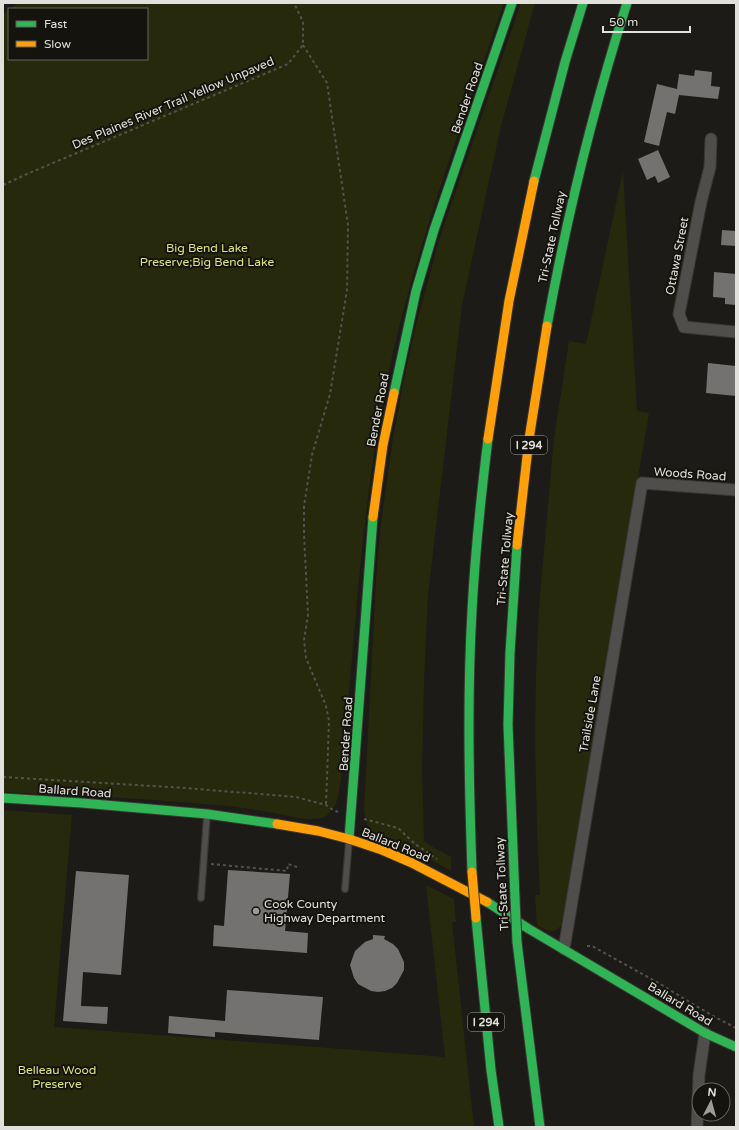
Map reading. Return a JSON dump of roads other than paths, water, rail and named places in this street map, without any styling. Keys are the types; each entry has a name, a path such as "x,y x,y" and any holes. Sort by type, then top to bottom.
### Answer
{"main road":[{"name":"Bender Road","path":"349,839 373,518 383,445 394,386 416,291 434,230 512,3"},
{"name":"I 294","path":"499,1127 491,1070 472,872 468,734 471,628 477,533 492,405 514,272 530,196 546,132 583,3"},
{"name":"Tri-State Tollway","path":"540,1127 517,942 510,814 508,724 515,568 525,474 540,363 557,266 611,50 627,3"},
{"name":"Ballard Road","path":"3,798 82,803 257,820 318,831 382,850 412,863 477,896 705,1033 736,1047"}],"street":[{"name":"Ottawa Street","path":"711,139 710,167 701,202 679,314 684,327 736,332"},
{"name":"Woods Road","path":"642,483 736,490"},
{"name":"Trailside Lane","path":"564,949 642,483"},
{"path":"697,1127 699,1075 705,1033"}],"lane":[{"path":"201,898 207,814"},
{"path":"345,889 349,839"}],"place":[{"name":"Cook County Highway Department","path":"256,911"}],"park label":[{"name":"Big Bend Lake Preserve;Big Bend Lake","path":"207,255"},
{"name":"Belleau Wood Preserve","path":"57,1077"}]}
